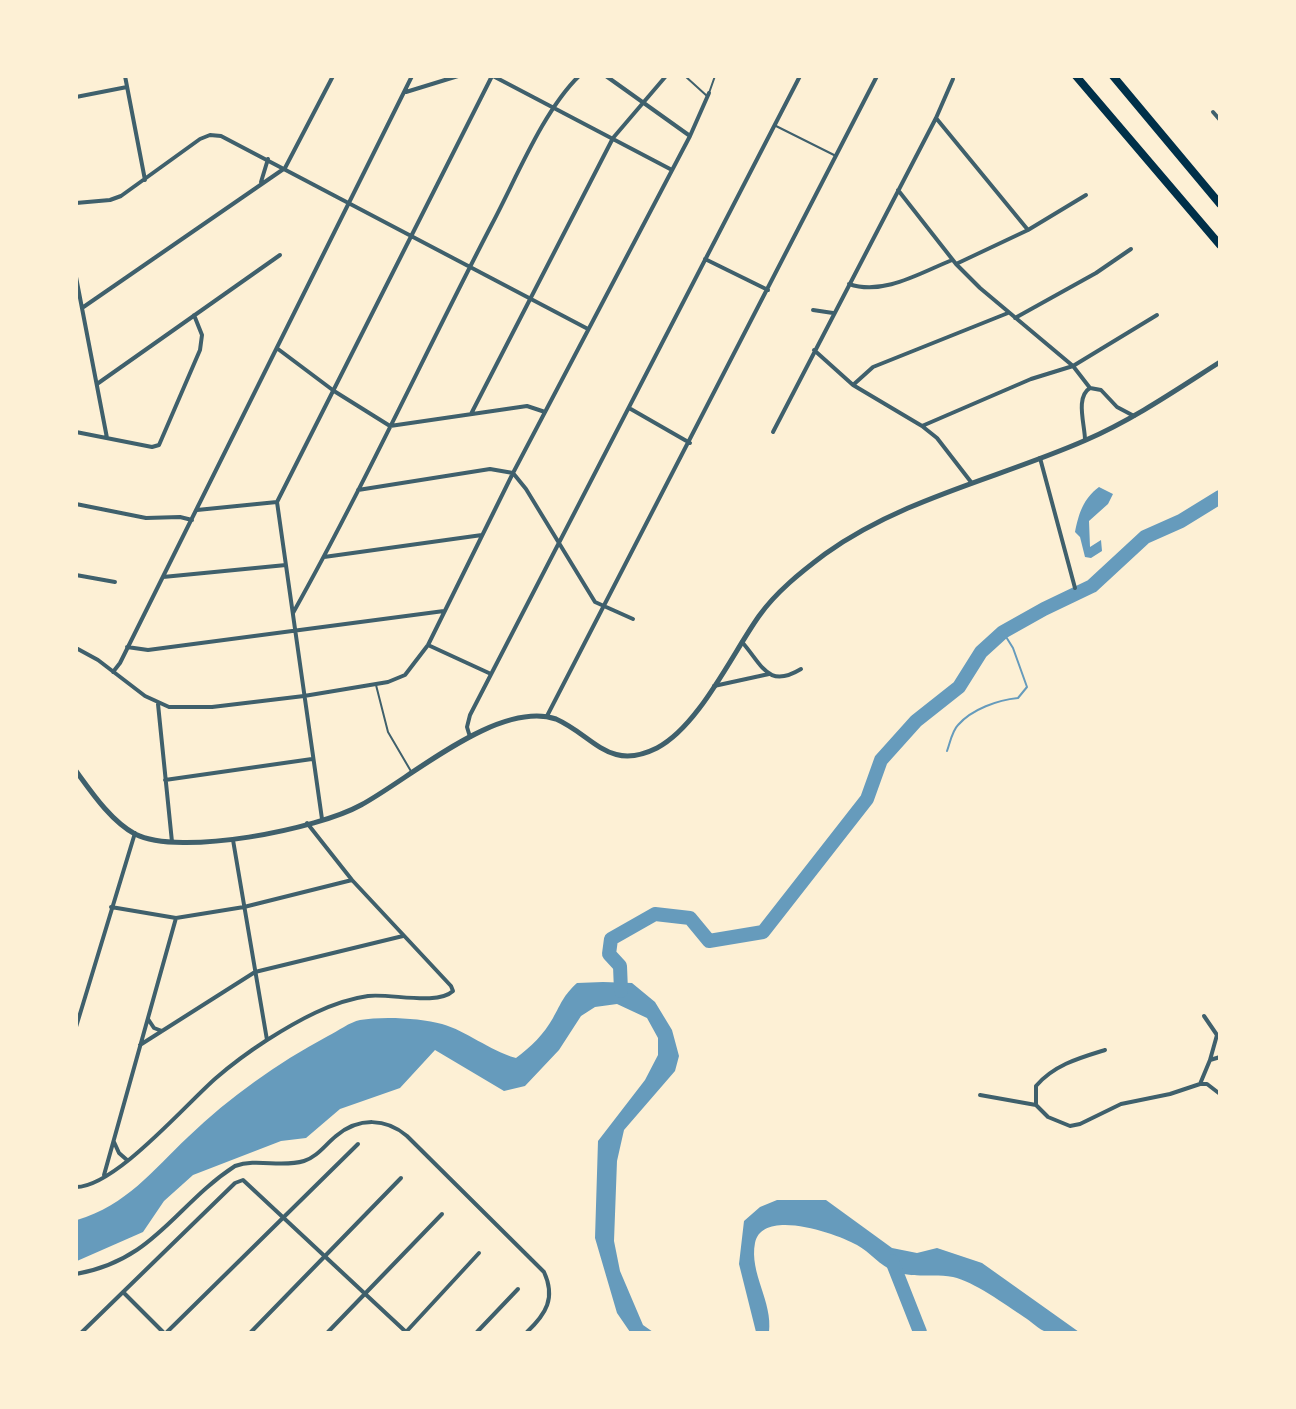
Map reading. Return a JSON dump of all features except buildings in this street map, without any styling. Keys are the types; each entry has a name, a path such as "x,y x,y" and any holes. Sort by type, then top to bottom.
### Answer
{"highway":[{"path":"1076,76 1220,245"},
{"path":"1113,76 1220,204"}],"street":[{"path":"125,76 145,180"},
{"path":"82,308 260,183 285,168 333,76"},
{"path":"112,672 192,520 412,76"},
{"path":"405,92 458,76"},
{"path":"322,819 277,502 492,76 554,106 672,170"},
{"path":"293,613 324,557 469,268 554,106 579,76"},
{"path":"606,76 690,136"},
{"path":"471,414 613,138 666,76"},
{"path":"470,737 468,721 490,674 559,545 800,76"},
{"path":"547,716 690,443 877,76"},
{"path":"773,432 936,118 953,79"},
{"path":"76,96 127,87"},
{"path":"76,648 158,704 182,708 212,707 304,696 376,685 405,675 428,645 513,473 690,136 708,94"},
{"path":"1213,112 1220,120"},
{"path":"936,118 1028,230"},
{"path":"76,203 110,200 145,180 200,139 210,135 221,136 588,329"},
{"path":"260,183 268,159"},
{"path":"898,190 954,262 1008,313 1073,366 1090,388"},
{"path":"849,284 860,288 880,288 954,262 1028,230 1086,195"},
{"path":"1015,318 1096,273 1131,249"},
{"path":"97,384 280,255"},
{"path":"705,259 768,290"},
{"path":"76,277 107,438"},
{"path":"813,310 833,313"},
{"path":"853,385 873,366 1008,313"},
{"path":"76,432 152,447 159,445 200,350 202,335 194,315"},
{"path":"922,426 1031,380 1073,366 1157,315"},
{"path":"278,349 334,391 390,426 526,406 545,412"},
{"path":"814,350 853,385 922,426 947,448 971,482"},
{"path":"76,771 115,817 135,833 172,843 198,844 233,840 306,823 359,806 470,737 508,719 547,716 563,722 608,753 637,755 664,744 680,730 771,601 831,550 863,531 971,482 1086,440 1135,417 1220,363"},
{"path":"1086,440 1081,400 1083,392 1090,388 1101,390 1116,407 1135,417"},
{"path":"629,408 690,443"},
{"path":"1040,458 1075,588"},
{"path":"357,490 490,469 513,473 526,489 595,602 603,608 633,619"},
{"path":"197,510 277,502"},
{"path":"76,504 146,518 180,517 192,520"},
{"path":"324,557 483,535"},
{"path":"163,577 286,565"},
{"path":"76,575 115,582"},
{"path":"127,647 148,650 445,611"},
{"path":"742,642 769,674 782,679 801,669"},
{"path":"428,645 490,674"},
{"path":"713,686 769,674"},
{"path":"158,704 172,843"},
{"path":"165,780 312,759"},
{"path":"76,1187 87,1185 104,1176 140,1152 216,1078 267,1040 318,1012 347,1001 388,995 432,999 450,993 451,986 352,880 306,823"},
{"path":"76,1027 135,833"},
{"path":"233,840 267,1040"},
{"path":"111,907 176,918 244,907 352,880"},
{"path":"104,1176 176,918"},
{"path":"140,1045 255,972 404,936"},
{"path":"1200,1084 1210,1060 1216,1035 1204,1016"},
{"path":"148,1018 154,1028 162,1031"},
{"path":"1036,1104 1036,1086 1040,1082 1064,1064 1105,1050"},
{"path":"1210,1060 1220,1057"},
{"path":"980,1095 1036,1104 1048,1117 1076,1126 1109,1108 1170,1094 1200,1084 1207,1084 1220,1094"},
{"path":"76,1274 112,1264 134,1254 235,1166 247,1163 279,1164 305,1161 314,1157 337,1135 351,1126 373,1121 386,1122 407,1136 544,1272 550,1289 548,1305 527,1332"},
{"path":"114,1140 116,1149 127,1160"},
{"path":"123,1292 165,1332 358,1144"},
{"path":"251,1332 401,1178"},
{"path":"82,1332 238,1182 248,1182 406,1332 479,1253"},
{"path":"328,1332 442,1214"},
{"path":"477,1332 518,1289"}],"lane":[{"path":"685,76 708,94 715,76"},
{"path":"774,125 836,156"},
{"path":"376,685 388,732 412,774"}],"water":[{"path":"1099,487 1113,494 1108,504 1089,521 1090,547 1101,540 1102,551 1091,558 1085,557 1080,537 1075,532 1082,507"},
{"path":"577,983 632,983 655,1002 672,1030 679,1056 675,1071 624,1130 617,1161 614,1241 620,1271 643,1325 653,1332 630,1332 617,1313 595,1238 598,1141 645,1080 658,1055 658,1038 647,1018 617,1004 595,1007 581,1016 559,1050 525,1086 504,1091 435,1050 400,1088 340,1109 306,1138 281,1141 193,1175 164,1201 143,1232 77,1261 77,1220 95,1214 138,1186 204,1122 237,1094 290,1058 348,1025 360,1020 379,1018 433,1022 451,1027 516,1058 541,1035"},
{"path":"777,1200 826,1200 892,1248 917,1253 937,1248 982,1263 1079,1332 1058,1334 1044,1331 989,1294 961,1279 946,1276 909,1275 894,1271 847,1240 802,1226 785,1225 771,1227 761,1232 755,1243 755,1265 769,1321 769,1332 756,1332 739,1264 744,1221 760,1207"}],"waterway":[{"path":"621,991 620,966 609,954 611,939 655,914 690,918 709,941 763,932 867,799 881,760 916,721 959,687 981,652 1003,632 1092,586 1145,537 1181,521 1220,497"},
{"path":"947,751 954,730 970,714 986,706 1018,698 1027,687 1013,648 1003,632"},
{"path":"892,1261 920,1332"}]}
